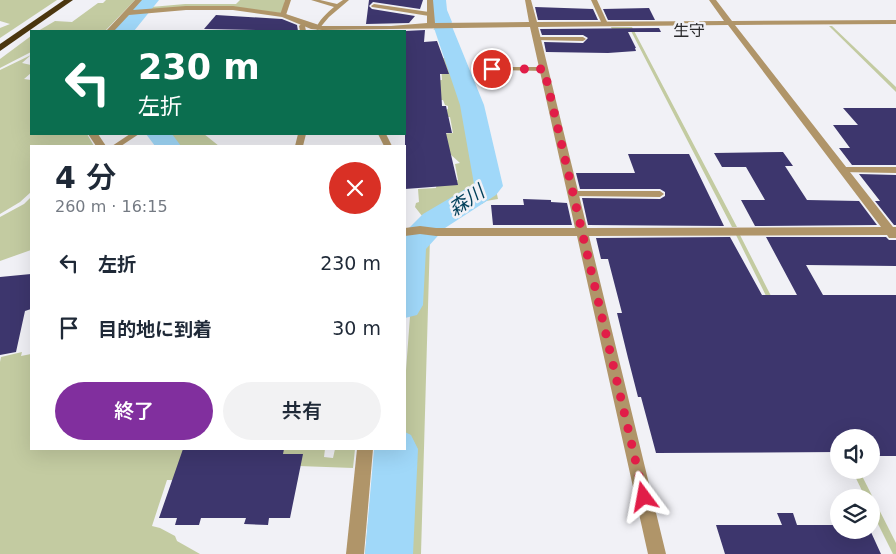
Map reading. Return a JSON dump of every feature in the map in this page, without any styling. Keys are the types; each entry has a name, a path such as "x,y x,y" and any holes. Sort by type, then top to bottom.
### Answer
{"highway":[{"path":"0,48 69,0"}],"street":[{"path":"135,12 139,0"},
{"path":"430,0 429,14 431,25"},
{"path":"528,0 657,554"},
{"path":"712,0 894,234"},
{"path":"111,30 135,12 176,8 224,7 256,10 283,16 304,28 391,30 431,25 896,22"},
{"path":"406,232 425,230 436,232 582,231 894,234"},
{"path":"355,554 365,450"}],"lane":[{"path":"283,16 288,0"},
{"path":"314,0 337,6"},
{"path":"318,28 337,6 346,0"},
{"path":"594,0 605,24"},
{"path":"374,6 429,14"},
{"path":"537,39 583,39"},
{"path":"492,69 544,69"},
{"path":"118,145 133,135"},
{"path":"843,170 896,170"},
{"path":"574,194 660,194"}],"green space":[{"path":"0,0 57,0 0,38 0,28 10,24 0,21"},
{"path":"106,0 135,0 106,30 40,30 55,21 72,22 98,3 103,3"},
{"path":"152,0 156,0 151,7 185,4 236,4 240,0 285,0 282,13 279,13 234,7 146,8"},
{"path":"829,26 832,26 896,87 896,92"},
{"path":"611,27 632,27 737,227 732,227 631,31 618,30 615,38"},
{"path":"442,28 469,106 487,182 486,187 479,193 426,221 415,207 416,203 419,202 418,189 436,188 437,182 458,180 455,164 460,163 429,135 453,133 450,117 447,117 446,110 448,106 445,105 443,100 422,101 422,81 442,80 441,66 422,59 446,58 437,30 433,30"},
{"path":"30,37 30,53 0,68 0,59"},
{"path":"30,55 22,63 30,65 30,74 24,79 30,80 30,135 88,135 93,145 30,145 30,193 20,202 0,214 0,70"},
{"path":"467,86 471,87 485,138 498,199 486,201 482,204 479,201 451,217 448,216 491,189"},
{"path":"163,135 205,135 218,145 170,145"},
{"path":"30,198 30,250 0,261 0,217 24,204"},
{"path":"736,235 740,235 839,429 832,429"},
{"path":"425,236 430,237 421,554 394,554 400,450 406,450 406,370 415,248"},
{"path":"22,352 21,356 30,354 30,450 325,450 324,457 333,458 335,450 355,450 353,468 299,466 297,482 167,480 152,526 175,536 177,541 200,554 0,554 1,357"},
{"path":"375,450 390,450 383,554 365,554"},
{"path":"856,479 864,479 869,489 861,489"},
{"path":"880,511 896,543 896,554 893,554 880,528"}],"building":[{"path":"369,0 423,0 420,9 373,2 369,6 372,9 415,16 409,23 366,24"},
{"path":"535,7 593,9 598,20 538,20"},
{"path":"649,8 655,20 608,20 603,9"},
{"path":"216,15 282,19 297,25 298,30 251,30 204,29"},
{"path":"659,28 661,32 628,32 636,51 608,53 546,52 544,42 583,43 588,38 583,35 542,35 540,29"},
{"path":"425,30 424,42 437,41 449,74 440,74 442,106 446,106 452,133 446,133 458,185 406,189 406,31"},
{"path":"843,108 896,108 896,165 852,165 839,148 850,148 833,125 858,125"},
{"path":"783,152 793,166 785,166 807,200 859,201 877,225 755,226 741,200 765,200 746,167 722,167 714,153"},
{"path":"628,154 689,154 724,226 588,225 582,198 660,199 665,196 665,192 660,189 580,189 576,173 635,173"},
{"path":"859,174 896,175 896,225 894,225 875,201 880,201"},
{"path":"523,199 551,200 551,202 567,203 572,225 493,225 491,205 524,205"},
{"path":"730,237 762,295 797,295 766,237 886,237 889,240 896,240 896,266 806,265 823,295 896,295 896,456 880,456 880,429 830,429 830,452 656,453 628,358 617,313 622,313 608,259 601,259 596,238"},
{"path":"30,274 30,309 25,311 16,352 0,355 0,277"},
{"path":"183,450 284,450 283,454 303,454 290,518 269,518 268,525 244,524 246,518 201,518 199,525 175,525 177,518 159,518"},
{"path":"777,513 793,513 797,525 830,525 830,539 874,539 881,554 725,554 716,525 782,525"}],"waterway":[{"path":"124,30 150,0"},
{"name":"森川","path":"437,0 437,10 442,22"},
{"name":"森川","path":"406,293 410,246 434,221 489,186 472,105 444,28"},
{"path":"160,135 167,145"},
{"name":"森川","path":"389,554 396,450"}],"district":[{"name":"生守","path":"689,30"}],"route":[{"path":"492,69 544,69 644,497"}]}
